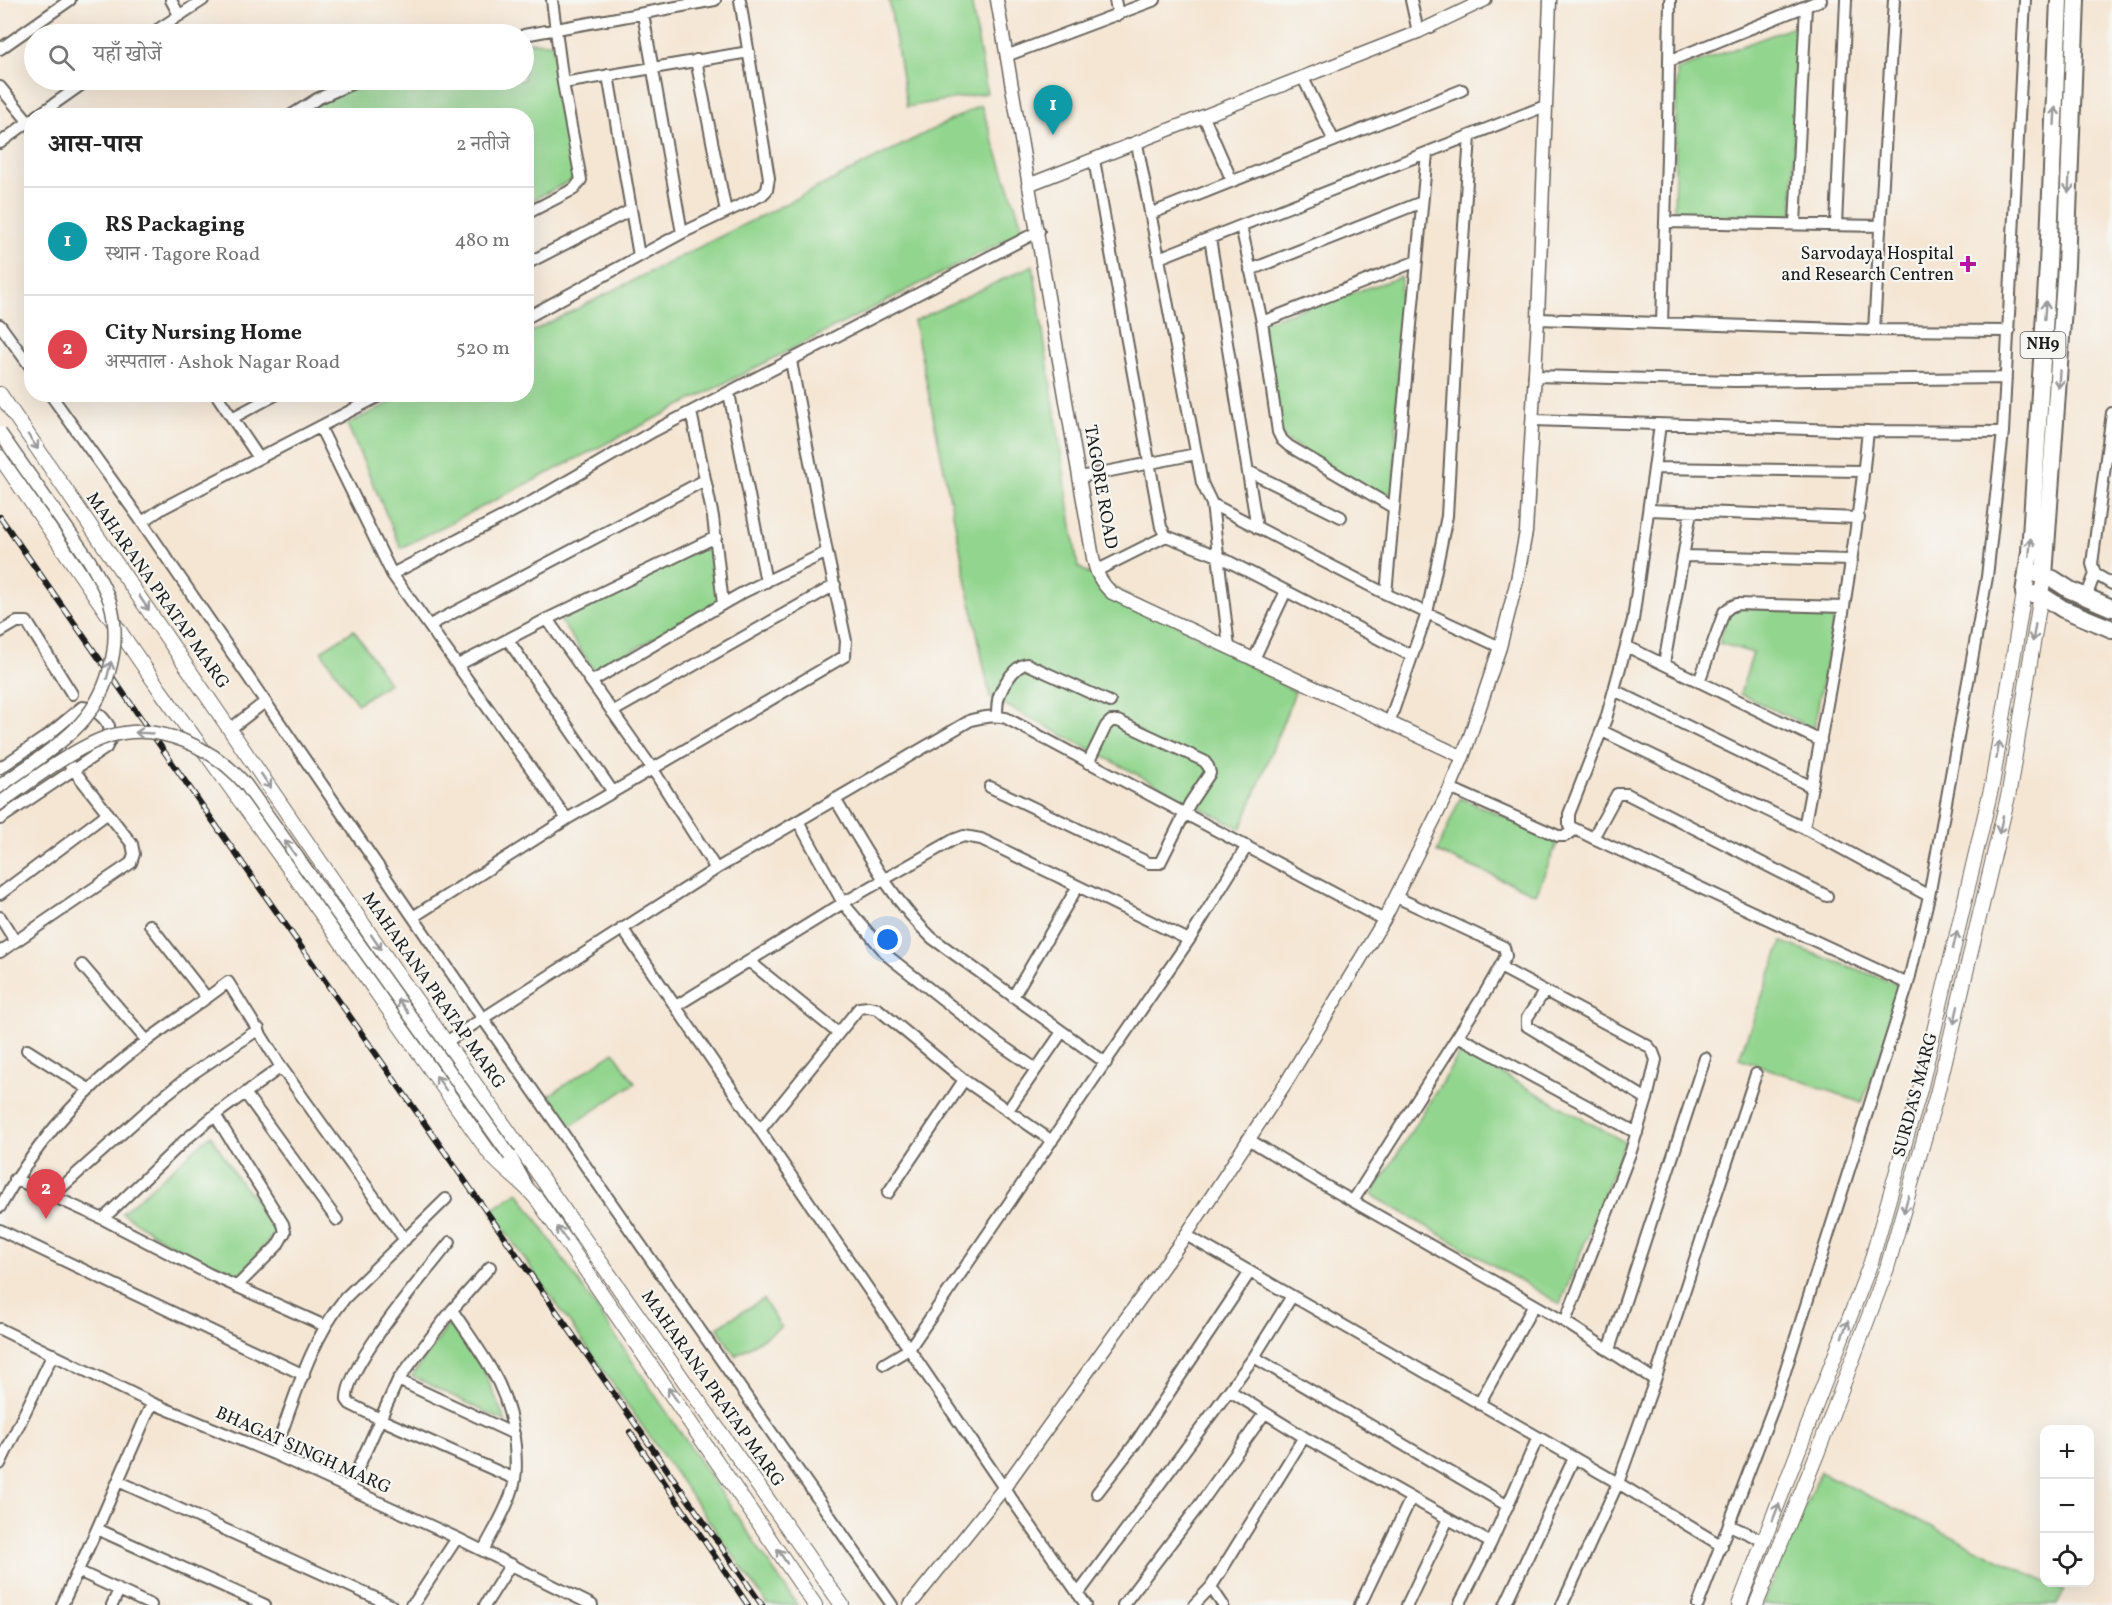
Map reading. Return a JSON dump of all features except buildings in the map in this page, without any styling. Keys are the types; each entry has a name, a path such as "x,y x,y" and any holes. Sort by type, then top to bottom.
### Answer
{"highway":[{"name":"NH9","path":"2036,574 2059,0"},
{"name":"NH9","path":"2032,594 2036,574 2066,266 2076,0"},
{"path":"2036,574 2112,608"},
{"path":"2032,594 2112,629"}],"main road":[{"name":"MAHARANA PRATAP MARG","path":"0,394 446,1042 842,1605"},
{"name":"MAHARANA PRATAP MARG","path":"0,457 153,680 490,1154 500,1166 525,1185 539,1202 815,1605"},
{"name":"SURDAS MARG","path":"1739,1605 1871,1262 1921,1086 1992,785 2032,594"},
{"name":"SURDAS MARG","path":"1756,1605 1817,1454 1887,1268 1937,1094 2009,792 2032,594"},
{"path":"224,779 251,759"},
{"path":"658,1374 672,1364"},
{"path":"1800,1446 1817,1454"},
{"path":"750,1510 768,1500"}],"street":[{"path":"171,0 179,15"},
{"path":"166,24 203,0"},
{"path":"534,210 574,189 581,180 563,83 552,0"},
{"path":"534,33 715,0"},
{"path":"534,314 682,233 762,195 769,184 740,0"},
{"name":"TAGORE ROAD","path":"997,0 1096,571 1103,585 1112,593 1463,757"},
{"path":"1115,0 1118,15"},
{"path":"1006,56 1155,0"},
{"path":"1411,0 1418,32"},
{"path":"1028,185 1418,32 1485,0"},
{"path":"910,1605 1004,1488 1186,1235 1287,1081 1384,920 1450,788 1463,757 1500,647 1517,580 1526,532 1538,319 1550,0"},
{"path":"1662,323 1670,0"},
{"path":"1669,61 1821,0"},
{"path":"1836,225 1845,0"},
{"path":"1874,330 1894,0"},
{"path":"1698,1605 1775,1403 1908,984 1929,896 1988,576 2003,432 2025,0"},
{"path":"34,24 63,2"},
{"path":"1795,224 1806,6"},
{"path":"644,14 682,233"},
{"path":"0,49 24,31"},
{"path":"563,83 749,52"},
{"path":"696,60 726,212"},
{"path":"608,75 639,256"},
{"path":"1303,78 1334,141"},
{"path":"0,87 24,112"},
{"path":"50,108 74,90"},
{"path":"303,108 337,90"},
{"path":"1150,214 1462,90"},
{"path":"1159,258 1545,106"},
{"path":"1204,117 1232,182"},
{"path":"0,143 24,126"},
{"path":"1389,723 1426,613 1449,499 1456,330 1470,136"},
{"path":"1137,144 1202,483 1212,504 1229,647"},
{"path":"1386,594 1427,153"},
{"path":"1094,160 1161,527 1166,536 1218,556 1412,656"},
{"path":"1250,270 1422,202"},
{"path":"534,260 631,210"},
{"path":"1665,222 1881,226"},
{"path":"1241,226 1262,322 1278,432 1282,440 1288,446 1394,508"},
{"path":"393,574 531,502 691,412 1038,231"},
{"path":"1210,238 1257,528"},
{"path":"1262,322 1417,261"},
{"path":"1538,319 1874,330 2009,331"},
{"path":"0,325 24,358"},
{"path":"413,917 567,819 845,656 846,641 791,361"},
{"path":"1534,376 1735,381 2006,378"},
{"path":"729,393 766,582"},
{"path":"56,402 142,522 483,1019 892,1605"},
{"path":"221,402 259,458"},
{"path":"232,418 262,402"},
{"path":"142,522 163,508 368,402"},
{"path":"691,412 716,537 723,604"},
{"path":"2086,597 2095,574 2092,564 2112,413"},
{"path":"1533,420 1868,431 2003,432"},
{"path":"1660,425 1633,620 1602,731 1568,821 1575,830 1908,984"},
{"path":"320,427 393,574 567,819"},
{"path":"1804,828 1859,518 1868,431"},
{"path":"0,434 89,560 101,582 110,603 114,624 114,647 104,688 87,716 57,745 0,786"},
{"path":"1080,477 1196,454"},
{"path":"1654,468 1864,471"},
{"path":"1248,471 1341,518"},
{"path":"430,625 705,480"},
{"path":"1212,504 1386,594 1500,647"},
{"path":"1649,510 1859,518"},
{"path":"1664,664 1690,512"},
{"path":"1096,571 1166,536"},
{"path":"458,665 716,537"},
{"path":"591,682 723,604 827,552"},
{"path":"1683,556 1852,560"},
{"path":"2095,574 2112,584"},
{"path":"612,712 835,585"},
{"path":"1254,659 1286,591"},
{"path":"1699,682 1724,612 1730,607 1737,604 1844,607"},
{"path":"547,619 652,768 716,869"},
{"path":"0,632 17,622 23,620 27,622 72,694"},
{"path":"508,639 613,792"},
{"path":"1626,646 1821,741"},
{"path":"997,716 998,698 1022,664 1028,664 1110,702"},
{"path":"1614,690 1812,787"},
{"path":"230,729 265,702"},
{"path":"0,768 47,736 82,707 88,707 94,711 106,722 110,730 110,740 106,748 0,819"},
{"path":"446,1042 716,869 971,720 984,717 1006,718 1384,920"},
{"path":"990,787 1149,863 1156,864 1162,860 1184,814 1210,773 1204,761 1118,721 1111,721 1106,726 1088,763"},
{"path":"1602,731 1804,828 1929,896"},
{"path":"0,803 74,754 109,736 126,733 160,734 196,746 216,757 233,770 246,785 510,1156 525,1185"},
{"path":"0,952 131,863 134,854 132,844 47,736"},
{"path":"1450,788 1558,836 1565,836 1575,830"},
{"path":"1593,838 1617,794 1627,794 1827,897"},
{"path":"835,799 884,880 932,939 1106,1063"},
{"path":"0,894 108,813"},
{"path":"798,821 843,903 889,957 998,1043 1036,1069"},
{"path":"676,1006 843,903 953,840 964,836 981,839 1189,940"},
{"path":"884,1364 909,1349 1189,940 1247,846"},
{"path":"1013,997 1078,886"},
{"path":"1353,1201 1506,956 1504,947 1396,897"},
{"path":"0,917 15,941"},
{"path":"150,925 207,998"},
{"path":"622,928 1086,1605"},
{"path":"750,962 838,1033"},
{"path":"82,965 147,1041"},
{"path":"1500,968 1648,1046 1656,1060 1637,1133 1565,1322"},
{"path":"0,1207 15,1179 33,1154 90,1090 118,1063 228,982 281,1067 405,1240"},
{"path":"1544,992 1527,1018 1527,1026 1647,1099"},
{"path":"760,1130 859,1008 868,1007 878,1009 964,1080 1052,1141"},
{"path":"52,1196 159,1100 192,1074 259,1029"},
{"path":"1008,1110 1062,1032"},
{"path":"1458,1036 1637,1133"},
{"path":"27,1050 90,1090"},
{"path":"1609,1350 1705,1058"},
{"path":"103,1219 184,1141 215,1115 281,1067"},
{"path":"1562,1605 1618,1483 1656,1380 1756,1074"},
{"path":"888,1193 964,1080"},
{"path":"245,1093 337,1220"},
{"path":"215,1115 283,1224 285,1232 277,1246 236,1287"},
{"path":"1248,1139 1565,1322 1656,1380"},
{"path":"15,1179 103,1219 236,1287 325,1326"},
{"path":"274,1454 304,1375 331,1316 345,1298 446,1199"},
{"path":"0,1230 304,1375"},
{"path":"1186,1235 1618,1483 1722,1546"},
{"path":"450,1242 381,1330 348,1388 347,1400 350,1404 380,1419 515,1479"},
{"path":"349,1488 398,1380 452,1310 490,1267"},
{"path":"1097,1493 1134,1445 1250,1272"},
{"path":"1078,1594 1230,1391 1292,1296"},
{"path":"1479,1404 1534,1305"},
{"path":"452,1310 495,1374 508,1404 514,1434 515,1479 508,1502 483,1551"},
{"name":"BHAGAT SINGH MARG","path":"0,1329 152,1403 274,1454 457,1538 592,1605"},
{"path":"0,1464 52,1354"},
{"path":"1254,1357 1508,1506"},
{"path":"398,1380 514,1434"},
{"path":"1230,1391 1264,1414 1491,1543"},
{"path":"62,1605 98,1529 152,1403"},
{"path":"1123,1605 1198,1507 1264,1414"},
{"path":"1194,1605 1210,1587 1304,1437"},
{"path":"1459,1605 1491,1543 1538,1437"},
{"path":"1505,1605 1574,1458"},
{"path":"118,1481 390,1605"},
{"path":"1360,1605 1411,1498"},
{"path":"1407,1605 1448,1519"},
{"path":"1730,1525 1764,1541"},
{"path":"98,1529 265,1605"},
{"path":"411,1605 457,1538"},
{"path":"485,1605 511,1564"},
{"path":"78,1571 151,1605"},
{"path":"1210,1587 1223,1605"},
{"path":"112,1605 119,1590"}],"green space":[{"path":"889,0 971,0 987,93 907,107"},
{"path":"1796,26 1793,217 1674,215 1677,70"},
{"path":"534,42 552,43 574,179 534,199 534,108 313,108 313,106 343,90 534,90"},
{"path":"981,105 1024,231 401,548 347,424 392,402 534,402 534,330"},
{"path":"1033,265 1078,567 1295,692 1241,829 990,697 914,321"},
{"path":"1401,277 1394,508 1274,432 1262,322"},
{"path":"712,542 720,600 595,672 560,620"},
{"path":"1740,607 1835,611 1814,729 1740,694 1753,653 1719,643 1727,615"},
{"path":"354,630 389,683 357,704 321,651"},
{"path":"1460,798 1559,839 1536,894 1437,852"},
{"path":"1782,942 1905,987 1862,1103 1739,1058"},
{"path":"1461,1051 1625,1142 1560,1304 1372,1195"},
{"path":"614,1052 635,1083 568,1128 547,1097"},
{"path":"211,1135 237,1178 279,1228 238,1278 163,1240 122,1213"},
{"path":"518,1192 797,1605 768,1605 491,1211"},
{"path":"763,1299 781,1327 735,1356 717,1327"},
{"path":"451,1322 483,1369 506,1422 412,1376"},
{"path":"1820,1472 2040,1579 2040,1587 2056,1587 2064,1591 2057,1605 1762,1605"}],"railway":[{"path":"0,517 762,1605"},
{"path":"630,1432 748,1605"}],"place":[{"name":"RS Packaging","path":"1053,135"},
{"name":"Sarvodaya Hospital and Research Centren","path":"1968,264"},
{"name":"City Nursing Home","path":"46,1219"}]}
